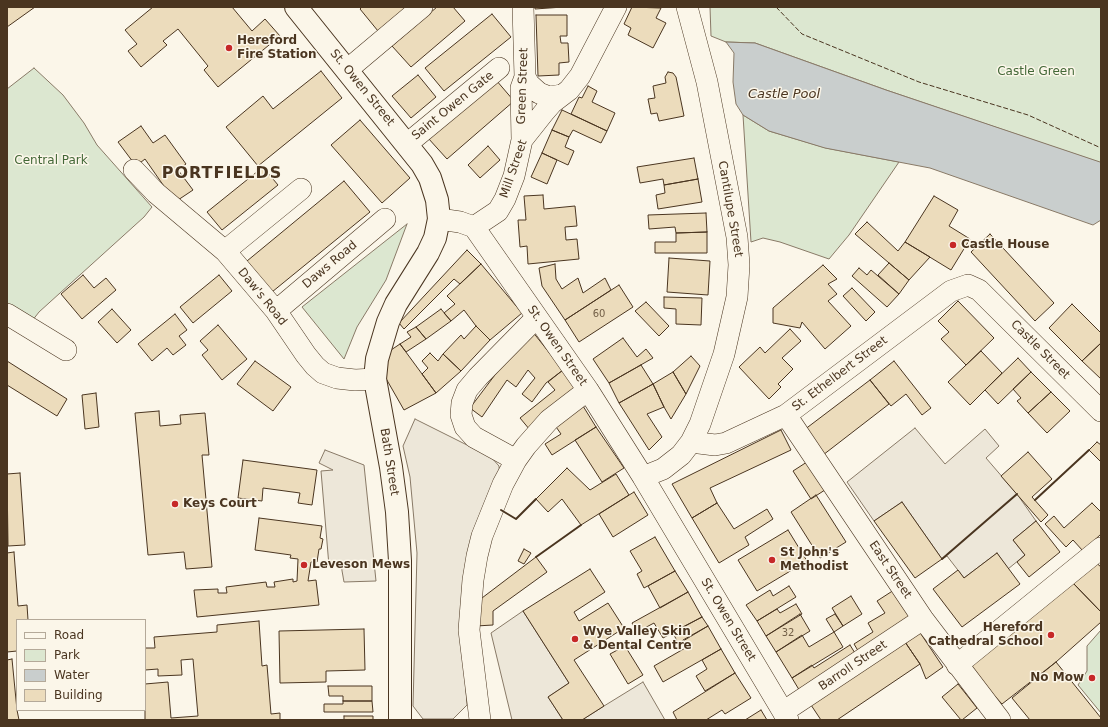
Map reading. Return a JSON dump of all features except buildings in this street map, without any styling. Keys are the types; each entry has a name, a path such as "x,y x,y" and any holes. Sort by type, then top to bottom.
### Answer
{"highway":[{"name":"St. Owen Street","path":"296,7 422,164 430,178 437,200 439,219"},
{"name":"Bath Street","path":"400,720 400,561 397,512 391,467 375,379 377,359 388,322 396,304 428,253 435,238 439,219"}],"street":[{"path":"347,70 422,7"},
{"name":"Green Street","path":"522,140 521,88 525,77 523,7"},
{"name":"Mill Street","path":"474,227 498,211 505,199 514,176 522,140 548,107 569,90 580,76 616,7"},
{"name":"Cantilupe Street","path":"644,477 663,469 680,455 691,442 700,424 724,354 737,297 739,265 737,237 707,82 687,7"},
{"name":"Saint Owen Gate","path":"407,144 499,68"},
{"path":"525,77 529,84 539,93 549,96 562,95"},
{"name":"Daw's Road","path":"134,170 156,192 224,251 276,311 306,355 323,373 337,378 354,380 375,379"},
{"path":"224,251 301,189"},
{"name":"Daws Road","path":"276,311 385,219"},
{"path":"439,219 460,222 474,227"},
{"name":"St. Owen Street","path":"474,227 536,318 588,390 644,477 785,716"},
{"name":"St. Ethelbert Street","path":"691,442 715,445 726,443 786,415 951,291 968,285 979,290"},
{"name":"Castle Street","path":"979,290 1101,411"},
{"path":"7,314 66,350"},
{"path":"516,460 474,437 465,427 461,415 462,403 467,390 478,377 536,318"},
{"path":"480,720 470,630 470,605 477,556 482,536 503,484 516,460 533,437 549,420 588,390"},
{"name":"East Street","path":"786,415 923,619 1000,720"},
{"path":"957,665 1101,548"},
{"name":"Barroll Street","path":"785,716 923,619"}],"green space":[{"name":"Castle Green","path":"710,7 1101,7 1101,163 886,90 755,43 726,42 711,36"},
{"name":"Central Park","path":"34,68 63,95 84,123 97,145 152,207 144,217 39,312 32,321 7,303 7,89"},
{"path":"743,115 769,131 826,148 899,162 849,235 829,259 780,242 763,238 751,242"},
{"path":"407,224 386,280 357,327 344,359 302,307"},
{"name":"No Mow","path":"1101,630 1101,713 1078,685 1087,671 1087,646"}],"shaded area":[{"path":"415,419 491,457 499,466 500,479 462,632 467,705 453,719 423,719 413,706 417,553 410,477 403,446"},
{"path":"915,428 945,464 985,429 999,446 986,458 1017,494 1036,521 1013,540 1025,555 1008,569 997,553 964,578 947,556 942,559 902,502 874,521 847,482"},
{"path":"325,450 364,465 376,581 344,582 341,565 329,566 321,471 333,470 319,463"},
{"path":"523,611 569,683 548,697 563,720 512,720 491,633"},
{"path":"643,682 665,720 582,720 604,706"}],"water":[{"name":"Castle Pool","path":"726,42 755,43 886,90 1100,162 1101,220 1093,225 930,168 825,148 769,131 743,115 736,104 733,82 734,53"}],"fence":[{"path":"776,7 802,34 919,82 1028,115 1101,148"}],"wall":[{"path":"1035,500 1089,450"},
{"path":"942,559 1017,494"},
{"path":"501,510 516,519 536,499"},
{"path":"536,557 581,525"}],"place":[{"name":"Hereford Fire Station","path":"229,48"},
{"name":"Castle House","path":"953,245"},
{"name":"Keys Court","path":"175,504"},
{"name":"St John's Methodist","path":"772,560"},
{"name":"Leveson Mews","path":"304,565"},
{"name":"Hereford Cathedral School","path":"1051,635"},
{"name":"Wye Valley Skin & Dental Centre","path":"575,639"},
{"name":"No Mow","path":"1092,678"}],"district":[{"name":"PORTFIELDS","path":"222,174"}]}
